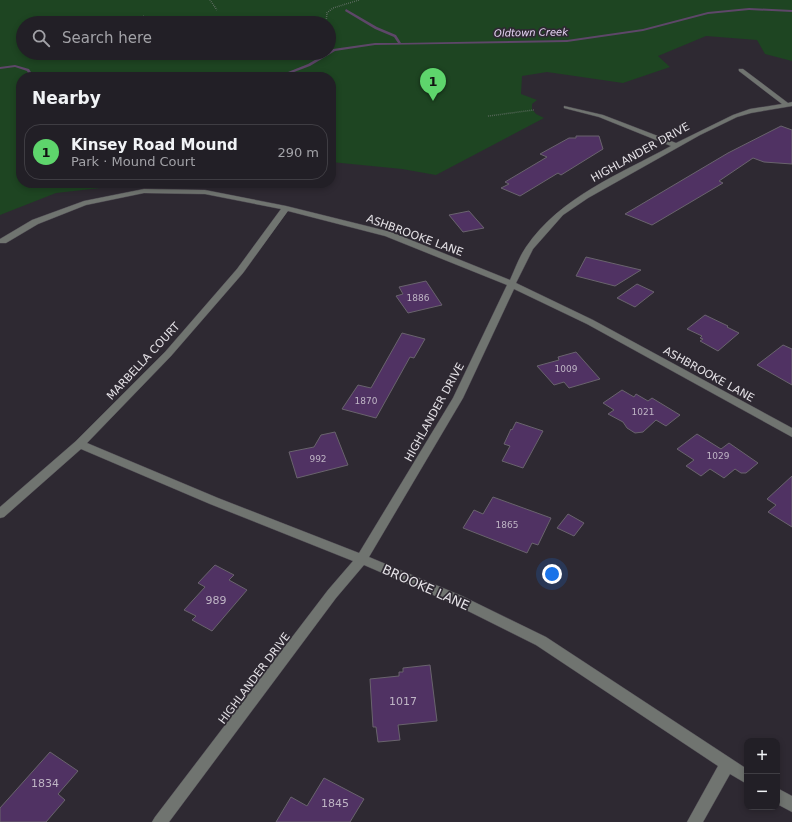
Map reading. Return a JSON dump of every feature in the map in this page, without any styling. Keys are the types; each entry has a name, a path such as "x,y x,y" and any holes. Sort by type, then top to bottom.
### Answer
{"street":[{"path":"741,70 789,104"},
{"name":"HIGHLANDER DRIVE","path":"160,822 332,594 362,559 458,398 529,248 560,213 585,196 735,116 768,107 789,104"},
{"path":"566,107 601,116 677,146"},
{"name":"ASHBROOKE LANE","path":"3,241 35,222 84,203 144,190 205,192 286,208 349,223 388,234 511,284 590,322 792,434"},
{"name":"MARBELLA COURT","path":"0,514 80,444 168,354 240,271 286,208"},
{"name":"BROOKE LANE","path":"80,444 214,501 362,559 458,600 541,641 744,775"},
{"path":"695,822 727,764"},
{"path":"780,798 792,805"}],"path":[{"path":"210,0 217,10"},
{"path":"327,16 327,13 333,8 359,0"},
{"path":"488,116 534,110"}],"green space":[{"path":"0,0 792,0 792,61 765,54 757,40 706,36 658,56 670,67 623,83 547,72 522,76 521,94 537,100 532,104 532,109 536,114 544,118 436,175 402,169 336,162 336,72 16,72 16,188 100,188 56,193 0,215"}],"building":[{"path":"781,126 792,130 792,164 764,162 753,158 719,181 723,183 652,225 625,214 728,153"},
{"path":"576,136 599,136 603,149 561,175 558,173 520,196 501,188 509,184 505,182 547,157 540,154 569,138 576,138"},
{"path":"469,211 484,228 463,232 449,215"},
{"path":"586,257 641,270 615,286 576,276"},
{"path":"426,281 442,305 408,313 396,296 403,294 399,287"},
{"path":"637,284 654,292 635,307 617,298"},
{"path":"705,315 739,333 718,351 700,341 703,339 700,338 702,336 687,329"},
{"path":"402,333 425,339 414,358 410,357 376,418 342,409 358,385 371,388"},
{"path":"783,345 792,349 792,385 757,365"},
{"path":"576,352 600,379 569,388 564,382 554,385 537,366 559,360 558,357"},
{"path":"622,390 634,397 636,394 648,401 652,398 680,415 666,426 656,420 643,432 635,433 627,428 623,422 608,414 614,410 603,403"},
{"path":"516,422 543,431 523,468 502,461 510,446 504,444"},
{"path":"335,432 348,465 297,478 289,452 314,447 321,435"},
{"path":"697,434 721,449 729,443 758,463 746,473 741,473 735,469 724,478 710,469 701,476 686,466 694,460 677,449"},
{"path":"792,476 792,527 768,512 776,505 767,499"},
{"path":"493,497 551,518 538,545 532,543 527,553 463,528 474,510 483,514"},
{"path":"568,514 584,523 574,536 557,528"},
{"path":"215,565 234,575 229,580 247,590 212,631 192,620 196,616 184,610 205,587 198,583"},
{"path":"430,665 437,721 398,725 400,740 378,742 376,727 373,727 370,679 399,676 399,672 403,672 403,668"},
{"path":"50,752 78,771 58,794 65,800 46,822 0,822 0,808"},
{"path":"324,778 364,799 350,822 276,822 291,797 307,806"}],"waterway":[{"name":"Oldtown Creek","path":"400,44 567,41 643,30 708,13 749,9 792,11"},
{"path":"346,10 376,28 395,36 400,44"},
{"name":"Oldtown Creek","path":"336,50 375,44 400,44"},
{"name":"Oldtown Creek","path":"291,72 317,60"},
{"name":"Oldtown Creek","path":"0,68 15,66 28,70 29,72"}],"place":[{"name":"Kinsey Road Mound","path":"433,101"}]}
